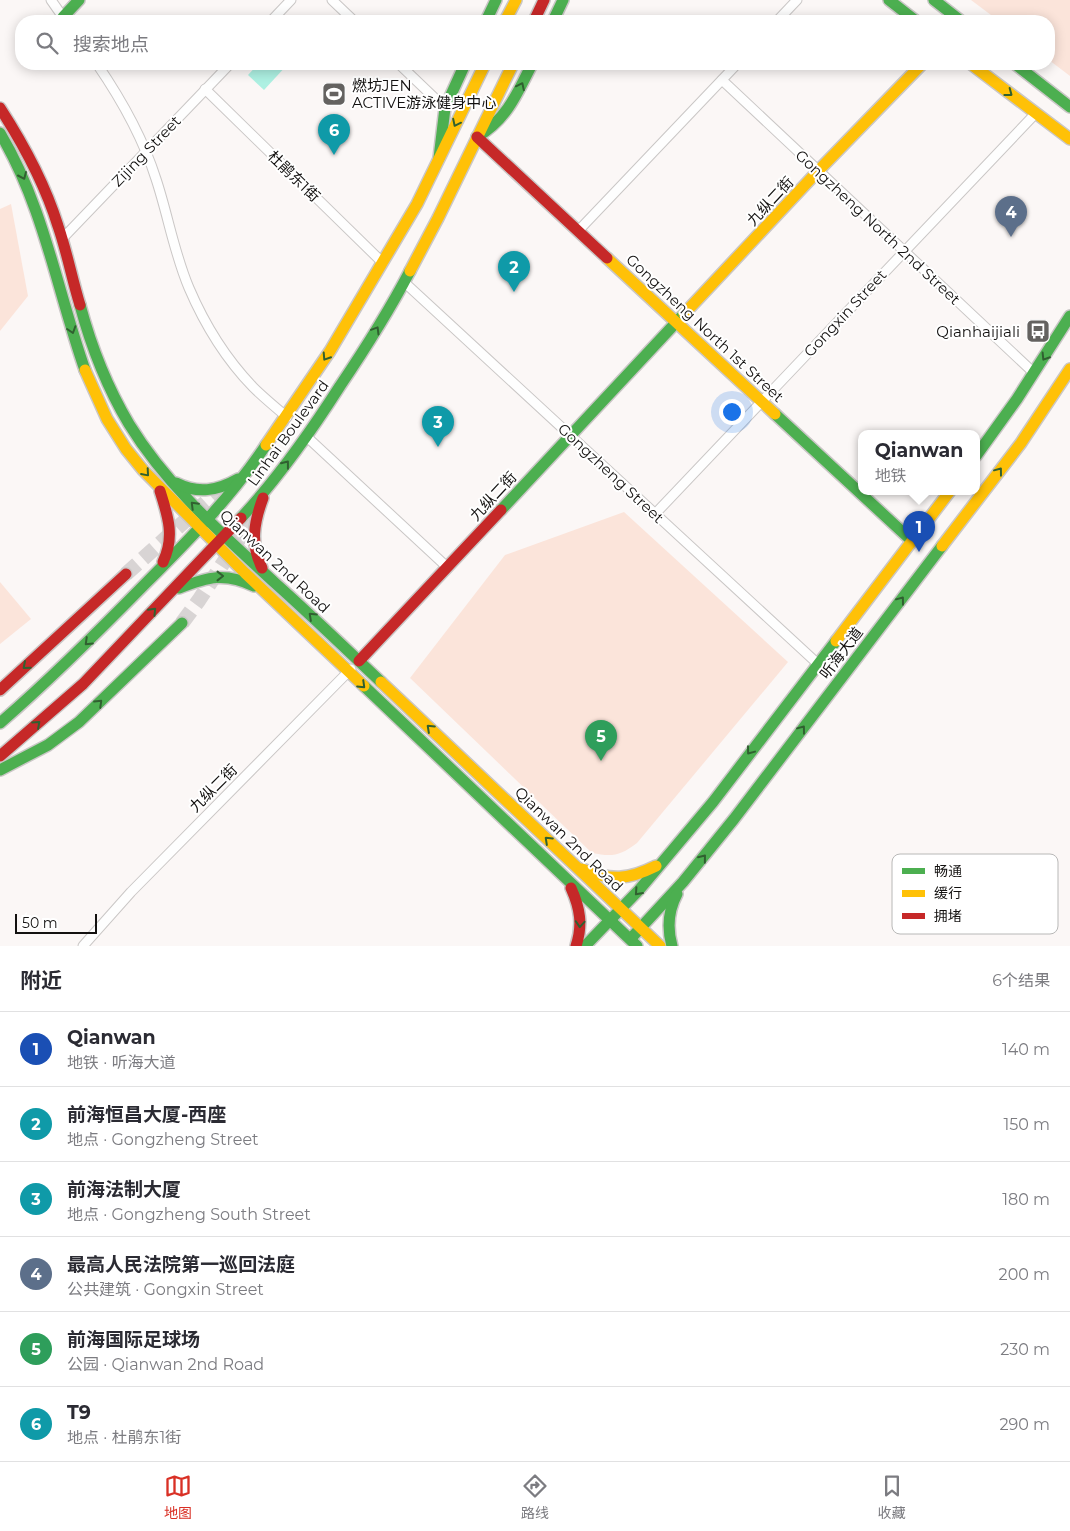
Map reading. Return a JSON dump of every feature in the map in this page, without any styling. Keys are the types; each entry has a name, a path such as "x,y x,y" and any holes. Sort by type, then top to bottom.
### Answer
{"main road":[{"path":"68,15 79,0"},
{"path":"489,15 496,0"},
{"path":"508,15 516,0"},
{"path":"537,15 544,0"},
{"path":"556,15 563,0"},
{"path":"889,0 908,15"},
{"path":"934,0 953,15"},
{"path":"438,158 445,108 450,93 462,70"},
{"name":"Linhai Boulevard","path":"0,723 82,648 200,528 287,418 330,351 417,204 482,70"},
{"name":"Linhai Boulevard","path":"0,756 83,684 217,546 265,492 307,437 366,347 404,282 438,218 510,70"},
{"path":"478,137 496,125 505,114 529,70"},
{"name":"九纵二街","path":"359,661 818,171 916,70"},
{"path":"978,70 1070,140"},
{"path":"1023,70 1070,107"},
{"name":"Qianwan 2nd Road","path":"0,108 34,166 46,194 62,239 81,311 104,377 122,413 139,440 172,481 225,537 660,946"},
{"name":"Qianwan 2nd Road","path":"0,133 23,175 32,199 86,373 102,411 130,455 159,488 217,546 611,921 630,944"},
{"name":"Gongzheng North 1st Street","path":"478,137 858,491"},
{"path":"980,450 1034,373 1070,316"},
{"name":"听海大道","path":"630,944 641,928 683,882 734,819 1021,443 1070,369"},
{"path":"172,481 184,488 204,491 225,486 243,476"},
{"path":"159,488 172,531 166,556 160,568"},
{"path":"265,492 257,513 253,532 256,556 268,577"},
{"name":"Gongzheng North 1st Street","path":"863,495 912,541"},
{"name":"听海大道","path":"585,946 622,910 664,862 947,495"},
{"path":"0,690 126,574"},
{"path":"174,590 202,578 220,576 241,580 268,595"},
{"path":"0,770 48,745 79,722 182,622"},
{"path":"572,863 596,875 619,878 644,872 664,862"},
{"path":"560,873 571,887 580,907 581,928 576,946"},
{"path":"672,946 668,931 670,909 683,882"}],"street":[{"path":"51,0 62,15"},
{"path":"277,15 291,0"},
{"path":"332,0 348,15"},
{"path":"783,15 797,0"},
{"path":"101,70 120,101 146,151 156,178 175,252 197,306 217,340 240,372 253,387 287,418"},
{"name":"Zijing Street","path":"62,239 224,70"},
{"path":"405,70 445,108"},
{"path":"579,230 731,70"},
{"name":"Gongzheng North 2nd Street","path":"722,80 1034,373"},
{"name":"杜鹃东1街","path":"205,89 383,263"},
{"name":"Gongxin Street","path":"655,514 1036,113"},
{"name":"Gongzheng Street","path":"404,282 818,664"},
{"path":"307,437 447,567"},
{"name":"九纵二街","path":"83,946 131,892 359,661"}],"shaded area":[{"path":"971,0 1070,0 1070,76 1055,65 1055,15 991,15"},
{"path":"253,70 282,70 264,90 248,75"},
{"path":"11,204 28,296 0,331 0,209"},
{"path":"624,512 788,662 637,843 621,853 605,855 592,853 410,678 505,555"},
{"path":"0,582 31,619 0,644"}],"tunnel":[{"path":"126,574 227,483"},
{"path":"182,623 258,510"}],"traffic: fast":[{"path":"65,15 79,0"},
{"path":"489,15 496,0"},
{"path":"556,15 563,0"},
{"path":"889,0 908,15"},
{"path":"934,0 953,15"},
{"path":"439,158 445,108 462,70"},
{"path":"477,137 504,114 516,96 529,70"},
{"path":"1023,70 1070,107"},
{"path":"0,133 15,161 39,219 85,370"},
{"path":"241,518 281,471 317,421 359,358 410,271"},
{"path":"80,305 89,336 114,396 129,424 160,468 216,528 381,682"},
{"path":"501,510 684,314"},
{"path":"980,450 1017,399 1070,316"},
{"path":"775,414 858,491"},
{"path":"0,723 111,619 178,550 224,500 266,445"},
{"path":"176,483 192,489 207,490 223,486 238,479"},
{"path":"862,495 912,541"},
{"path":"634,935 683,882 734,819 942,546"},
{"path":"179,588 199,581 217,578 234,579 254,586"},
{"path":"0,770 48,745 79,722 182,623"},
{"path":"585,946 639,890 713,802 836,641"},
{"path":"364,686 637,946"},
{"path":"672,946 669,920 677,894"}],"traffic: slow":[{"path":"508,15 516,0"},
{"path":"266,445 330,351 417,204 482,70"},
{"path":"410,271 510,70"},
{"path":"684,314 916,70"},
{"path":"979,70 1070,139"},
{"path":"607,258 775,414"},
{"path":"942,546 1021,443 1070,369"},
{"path":"85,370 107,419 126,449 143,470 245,573 364,686"},
{"path":"836,641 947,495"},
{"path":"381,682 660,946"},
{"path":"582,869 602,876 619,877 637,874 656,866"}],"traffic: jam":[{"path":"537,15 544,0"},
{"path":"0,108 17,136 47,195 61,236 80,305"},
{"path":"477,137 607,258"},
{"path":"160,491 169,526 169,544 163,562"},
{"path":"262,568 256,550 255,533 257,516 263,498"},
{"path":"359,661 501,510"},
{"path":"0,756 83,684 241,518"},
{"path":"0,690 126,574"},
{"path":"571,888 580,917 576,946"}],"place":[{"name":"燃坊JEN ACTIVE游泳健身中心","path":"334,94"},
{"name":"T9","path":"334,155"},
{"name":"最高人民法院第一巡回法庭","path":"1011,237"},
{"name":"前海恒昌大厦-西座","path":"514,292"},
{"name":"Qianhaijiali","path":"1038,331"},
{"name":"前海法制大厦","path":"438,447"},
{"name":"Qianwan","path":"919,552"},
{"name":"前海国际足球场","path":"601,761"}]}
